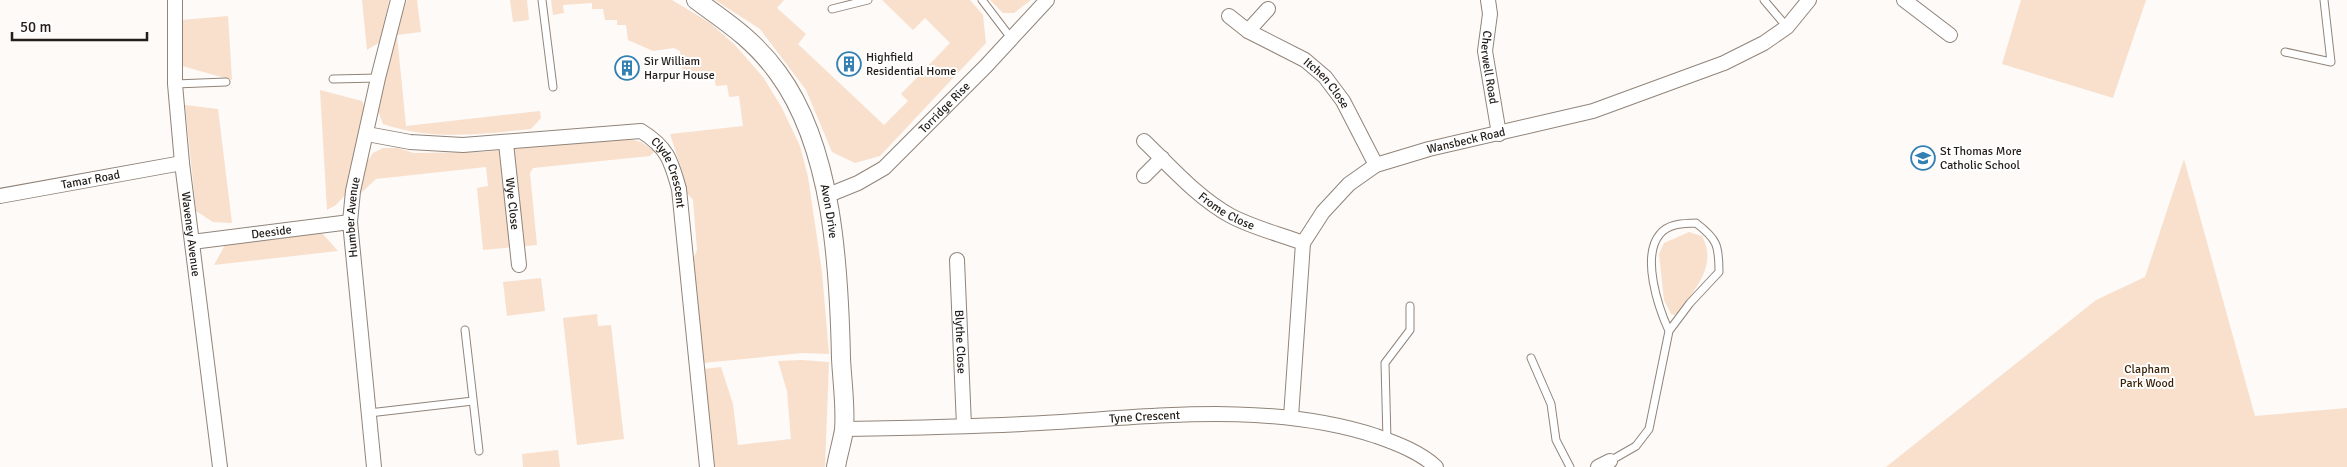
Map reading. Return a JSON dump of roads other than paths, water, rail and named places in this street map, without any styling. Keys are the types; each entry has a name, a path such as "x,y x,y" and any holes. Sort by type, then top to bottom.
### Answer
{"street":[{"name":"Waveney Avenue","path":"175,0 175,84 182,163 220,467"},
{"name":"Humber Avenue","path":"374,467 350,222 354,191 378,78 398,0"},
{"name":"Avon Drive","path":"696,0 748,38 778,73 799,108 813,141 826,196 840,293 844,429 836,467"},
{"name":"Torridge Rise","path":"826,196 858,183 884,168 986,66 1047,0"},
{"name":"Cherwell Road","path":"1488,0 1490,14 1485,50 1499,134"},
{"name":"Wansbeck Road","path":"1291,417 1303,243 1323,212 1349,184 1376,165 1429,149 1593,111 1724,63 1764,42 1787,27 1809,0"},
{"path":"1904,0 1950,35"},
{"path":"1248,31 1268,9"},
{"name":"Itchen Close","path":"1229,16 1248,31 1305,60 1324,77 1343,101 1376,165"},
{"name":"Clyde Crescent","path":"367,134 410,142 463,145 641,131 658,141 672,163 679,189 707,467"},
{"name":"Frome Close","path":"1144,142 1207,200 1230,215 1260,229 1303,243"},
{"name":"Wye Close","path":"506,143 519,265"},
{"path":"1144,176 1162,158"},
{"name":"Tamar Road","path":"0,196 182,163"},
{"name":"Deeside","path":"192,242 350,222"},
{"name":"Blythe Close","path":"958,260 964,426"},
{"name":"Tyne Crescent","path":"844,429 964,426 1214,414 1291,417 1357,430 1387,440 1408,449 1436,467"}],"lane":[{"path":"542,0 553,88"},
{"path":"832,9 868,0"},
{"path":"982,0 1011,38"},
{"path":"1764,0 1787,27"},
{"path":"2285,52 2331,62 2324,0"},
{"path":"333,79 378,78"},
{"path":"175,84 226,82"},
{"path":"1604,464 1636,446 1649,429 1669,331 1690,303 1719,272 1719,250 1712,235 1696,223 1675,224 1660,234 1652,249 1654,286 1660,312 1669,331"},
{"path":"1387,440 1385,364 1410,330 1410,306"},
{"path":"465,330 479,451"},
{"path":"1531,358 1551,404 1556,440 1570,467"},
{"path":"369,413 473,401"}],"place":[{"name":"Highfield Residential Home","path":"849,64"},
{"name":"Sir William Harpur House","path":"627,68"},
{"name":"St Thomas More Catholic School","path":"1923,158"}],"park label":[{"name":"Clapham Park Wood","path":"2147,376"}]}
